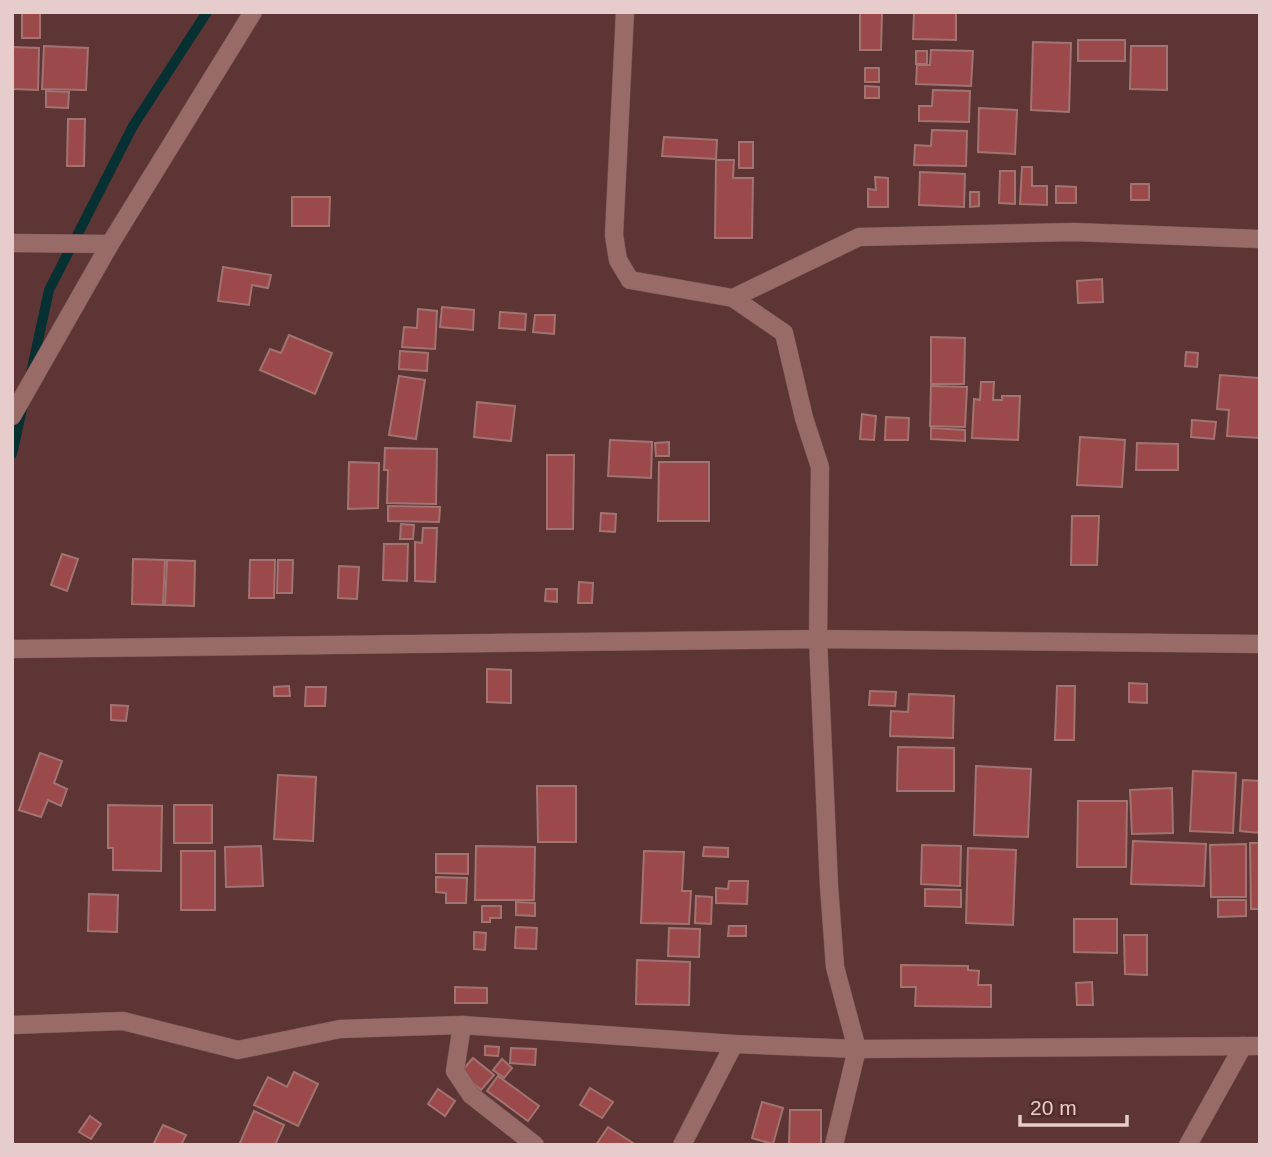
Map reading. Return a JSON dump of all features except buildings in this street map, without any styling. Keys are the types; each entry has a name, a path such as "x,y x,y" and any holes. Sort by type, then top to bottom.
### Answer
{"street":[{"path":"12,416 110,244 253,12"},
{"path":"625,12 614,235 618,260 630,280 733,298 784,333 804,418 820,467 818,639 829,886 835,967 857,1049 834,1145"},
{"path":"733,298 859,237 1074,232 1260,239"},
{"path":"12,243 110,244"},
{"path":"12,649 818,639 1260,644"},
{"path":"12,1025 124,1021 238,1050 341,1029 462,1025 734,1044 857,1049 1251,1046"},
{"path":"462,1025 455,1071 463,1085 471,1095 535,1145"},
{"path":"682,1145 734,1044"},
{"path":"1188,1145 1251,1046"}],"waterway":[{"path":"31,373 49,290 133,126 207,12"},
{"path":"12,454 23,405"}]}
